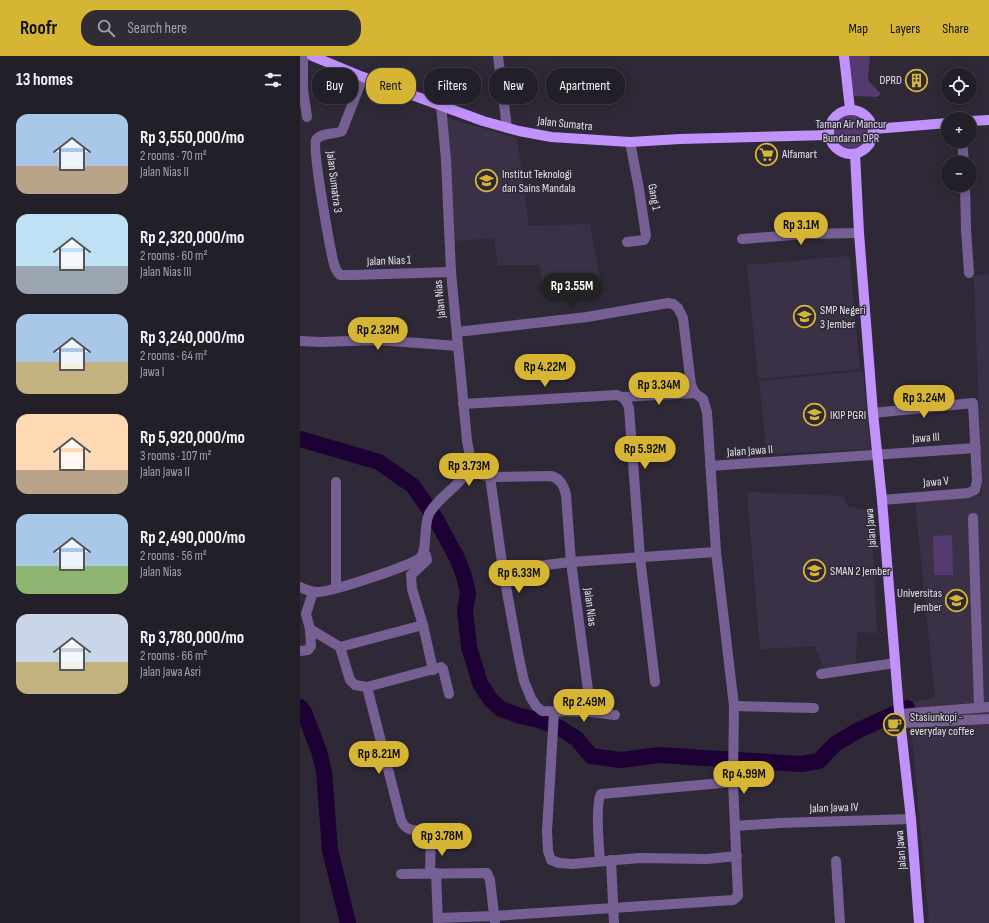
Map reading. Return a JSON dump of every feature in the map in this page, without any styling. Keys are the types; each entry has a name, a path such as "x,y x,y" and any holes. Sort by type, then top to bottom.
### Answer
{"main road":[{"name":"Jalan Sumatra","path":"312,56 363,77 507,128 551,137 630,142 680,139 829,135"},
{"path":"844,56 850,109"},
{"path":"850,109 866,115 874,129 869,146 861,152 855,154 845,153 840,150 832,144 829,135 830,125 834,118 844,110 850,109"},
{"path":"977,121 989,120"},
{"path":"874,129 941,124"},
{"name":"Jalan Jawa","path":"855,154 859,233 873,413 878,454 895,663 911,819 919,923"}],"street":[{"path":"303,56 303,89 307,117"},
{"path":"498,56 507,128"},
{"name":"Jalan Sumatra 3","path":"334,264 322,201 316,142 317,139 322,136 342,131 363,77"},
{"name":"Jalan Nias","path":"442,105 450,272 467,441 472,466"},
{"name":"Gang 1","path":"627,242 644,240 646,236 630,142"},
{"path":"965,192 969,274"},
{"path":"742,239 806,234 859,233"},
{"name":"Jalan Nias 1","path":"334,264 340,275 450,272"},
{"path":"457,332 587,317 668,303 672,304 678,308 683,318 690,381 695,393"},
{"path":"300,341 321,342 378,340 458,346"},
{"path":"367,687 401,820 406,827 412,830 431,834 438,921 494,919 613,908 733,900 738,896 733,782 734,706 716,552 706,406 702,397 695,393 622,397"},
{"path":"463,404 617,395 627,401 629,408 640,557 655,682"},
{"path":"873,413 973,403 976,448"},
{"name":"Jawa III","path":"878,454 976,448"},
{"name":"Jawa V","path":"882,500 970,492 976,488 976,448"},
{"name":"Jalan Jawa II","path":"710,466 878,454"},
{"path":"433,670 423,625 414,597 410,578 414,571 427,560 426,555 424,554 425,530 429,514 433,507 472,466 478,473 490,477 503,570 519,658 527,689 536,706 542,711 553,716 591,712 615,715"},
{"name":"Jalan Nias","path":"490,477 551,476 558,479 562,484 566,494 571,562 591,712"},
{"path":"336,482 336,588"},
{"path":"900,715 984,707 973,518"},
{"path":"503,570 571,562 716,552"},
{"path":"300,587 313,592 336,588 404,566 420,558 424,554"},
{"path":"300,650 310,649 312,642 310,629 303,614 313,592"},
{"path":"340,647 423,625"},
{"path":"310,629 340,647 350,680 355,685 367,687 443,668 449,694"},
{"path":"821,674 895,663"},
{"path":"734,706 814,708"},
{"path":"900,715 989,720"},
{"path":"553,716 547,831 549,858 559,863 572,864 645,858 707,859 737,856"},
{"path":"600,861 598,800 601,794 733,782"},
{"name":"Jalan Jawa IV","path":"735,826 779,823 911,819"},
{"path":"611,860 614,923"},
{"path":"836,861 840,923"},
{"path":"401,874 487,873 490,880 494,919"}],"shaded area":[{"name":"Institut Teknologi dan Sains Mandala","path":"444,117 517,138 529,226 590,224 601,284 543,294 540,265 498,265 494,238 455,241"},
{"name":"SMP Negeri 3 Jember","path":"849,256 860,369 758,379 747,265"},
{"name":"Universitas Jember","path":"989,274 989,923 929,923 909,703 935,698 915,501 982,496 974,276"},
{"name":"IKIP PGRI","path":"863,371 870,449 767,454 759,381"},
{"name":"SMAN 2 Jember","path":"747,492 844,496 847,506 871,511 877,633 857,632 856,665 824,669 815,646 760,649"}],"green space":[{"path":"848,56 870,56 868,80 881,94 877,97 854,96"},
{"name":"Taman Air Mancur Bundaran DPR","path":"847,110 855,110 867,116 873,128 873,136 867,148 855,154 847,154 835,148 829,136 829,128 835,116"},
{"path":"952,535 953,575 934,575 933,536"}],"waterway":[{"path":"300,439 379,462 413,486 436,519 457,558 464,576 468,593 465,610 469,647 480,683 490,699 501,709 560,728 577,739 591,756 621,760 659,755 801,764 819,761 835,744 857,731 907,708"},
{"path":"300,707 304,712 319,751 324,772 330,850 348,923"}],"place":[{"name":"DPRD","path":"917,80"},
{"name":"Alfamart","path":"767,154"},
{"name":"Institut Teknologi dan Sains Mandala","path":"486,181"},
{"name":"SMP Negeri 3 Jember","path":"804,317"},
{"name":"IKIP PGRI","path":"815,415"},
{"name":"SMAN 2 Jember","path":"814,571"},
{"name":"Universitas Jember","path":"957,600"},
{"name":"Stasiunkopi - everyday coffee","path":"894,724"}]}
